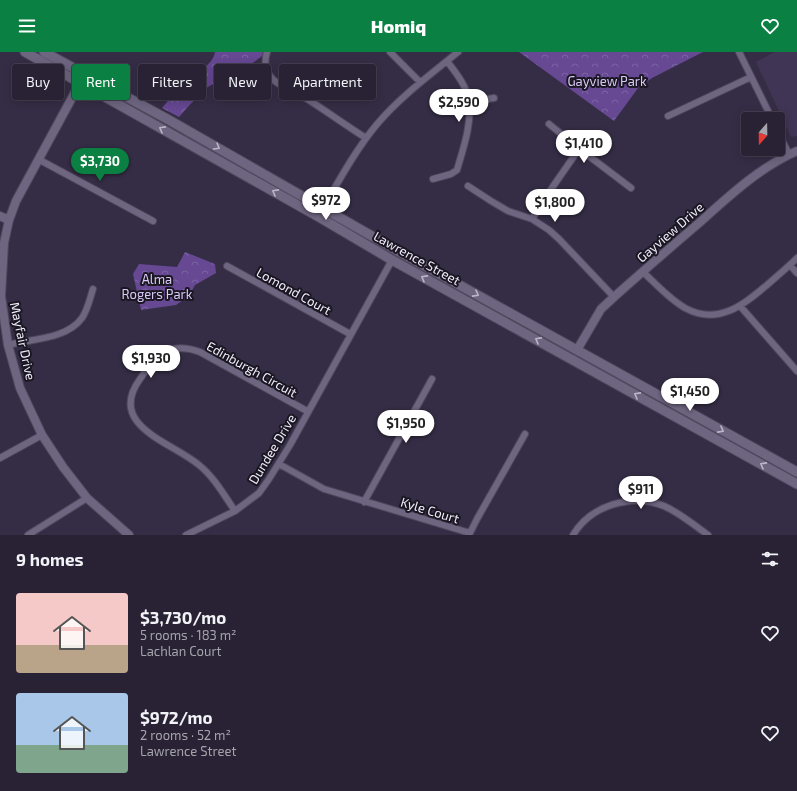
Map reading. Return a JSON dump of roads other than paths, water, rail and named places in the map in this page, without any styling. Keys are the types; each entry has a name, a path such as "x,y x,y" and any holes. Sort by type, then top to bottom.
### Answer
{"main road":[{"name":"Lawrence Street","path":"25,52 72,74"},
{"name":"Lawrence Street","path":"44,52 72,72"},
{"name":"Lawrence Street","path":"118,100 392,260 797,484"},
{"name":"Lawrence Street","path":"127,100 169,120 398,250 797,472"},
{"path":"319,217 324,208"},
{"path":"392,260 398,250"},
{"path":"573,359 577,350"}],"street":[{"path":"267,52 265,59 266,69 268,74 277,82 303,96 366,138"},
{"path":"390,52 420,82"},
{"path":"324,208 350,162 366,138 392,108 420,82 458,52"},
{"path":"739,52 768,112"},
{"path":"433,179 451,174 456,170 468,122 469,102 461,81 447,61"},
{"path":"668,116 750,77"},
{"name":"Mayfair Drive","path":"72,97 22,189 9,220 4,243 1,296 8,345 20,388 42,435 63,467 87,498 129,535"},
{"path":"469,102 494,98"},
{"path":"549,124 579,149 631,188"},
{"path":"785,146 789,154"},
{"path":"532,219 579,149"},
{"name":"Gayview Drive","path":"577,350 601,309 614,297 728,196 759,173 789,154 797,151"},
{"path":"38,158 153,221"},
{"path":"468,186 490,202 508,211 532,219 549,230 614,297"},
{"path":"0,216 9,220"},
{"path":"643,272 676,302 695,312 707,315 728,312 740,306 797,258"},
{"name":"Dundee Drive","path":"186,535 235,511 259,493 279,464 392,260"},
{"path":"790,265 797,273"},
{"name":"Lomond Court","path":"227,266 350,334"},
{"path":"8,345 54,335 72,328 78,323 84,314 93,289"},
{"path":"740,306 797,371"},
{"name":"Edinburgh Circuit","path":"235,511 211,476 181,452 146,432 136,420 131,407 131,395 147,369 155,359 168,350 190,348 200,352 307,411"},
{"path":"364,502 432,379"},
{"name":"Kyle Court","path":"279,464 324,489 470,533 525,434"},
{"path":"0,458 42,435"},
{"path":"28,535 87,498"},
{"path":"573,535 579,526 596,511 616,504 637,501 664,506 708,535"}],"park label":[{"name":"Gayview Park","path":"607,81"},
{"name":"Alma Rogers Park","path":"157,286"}]}
